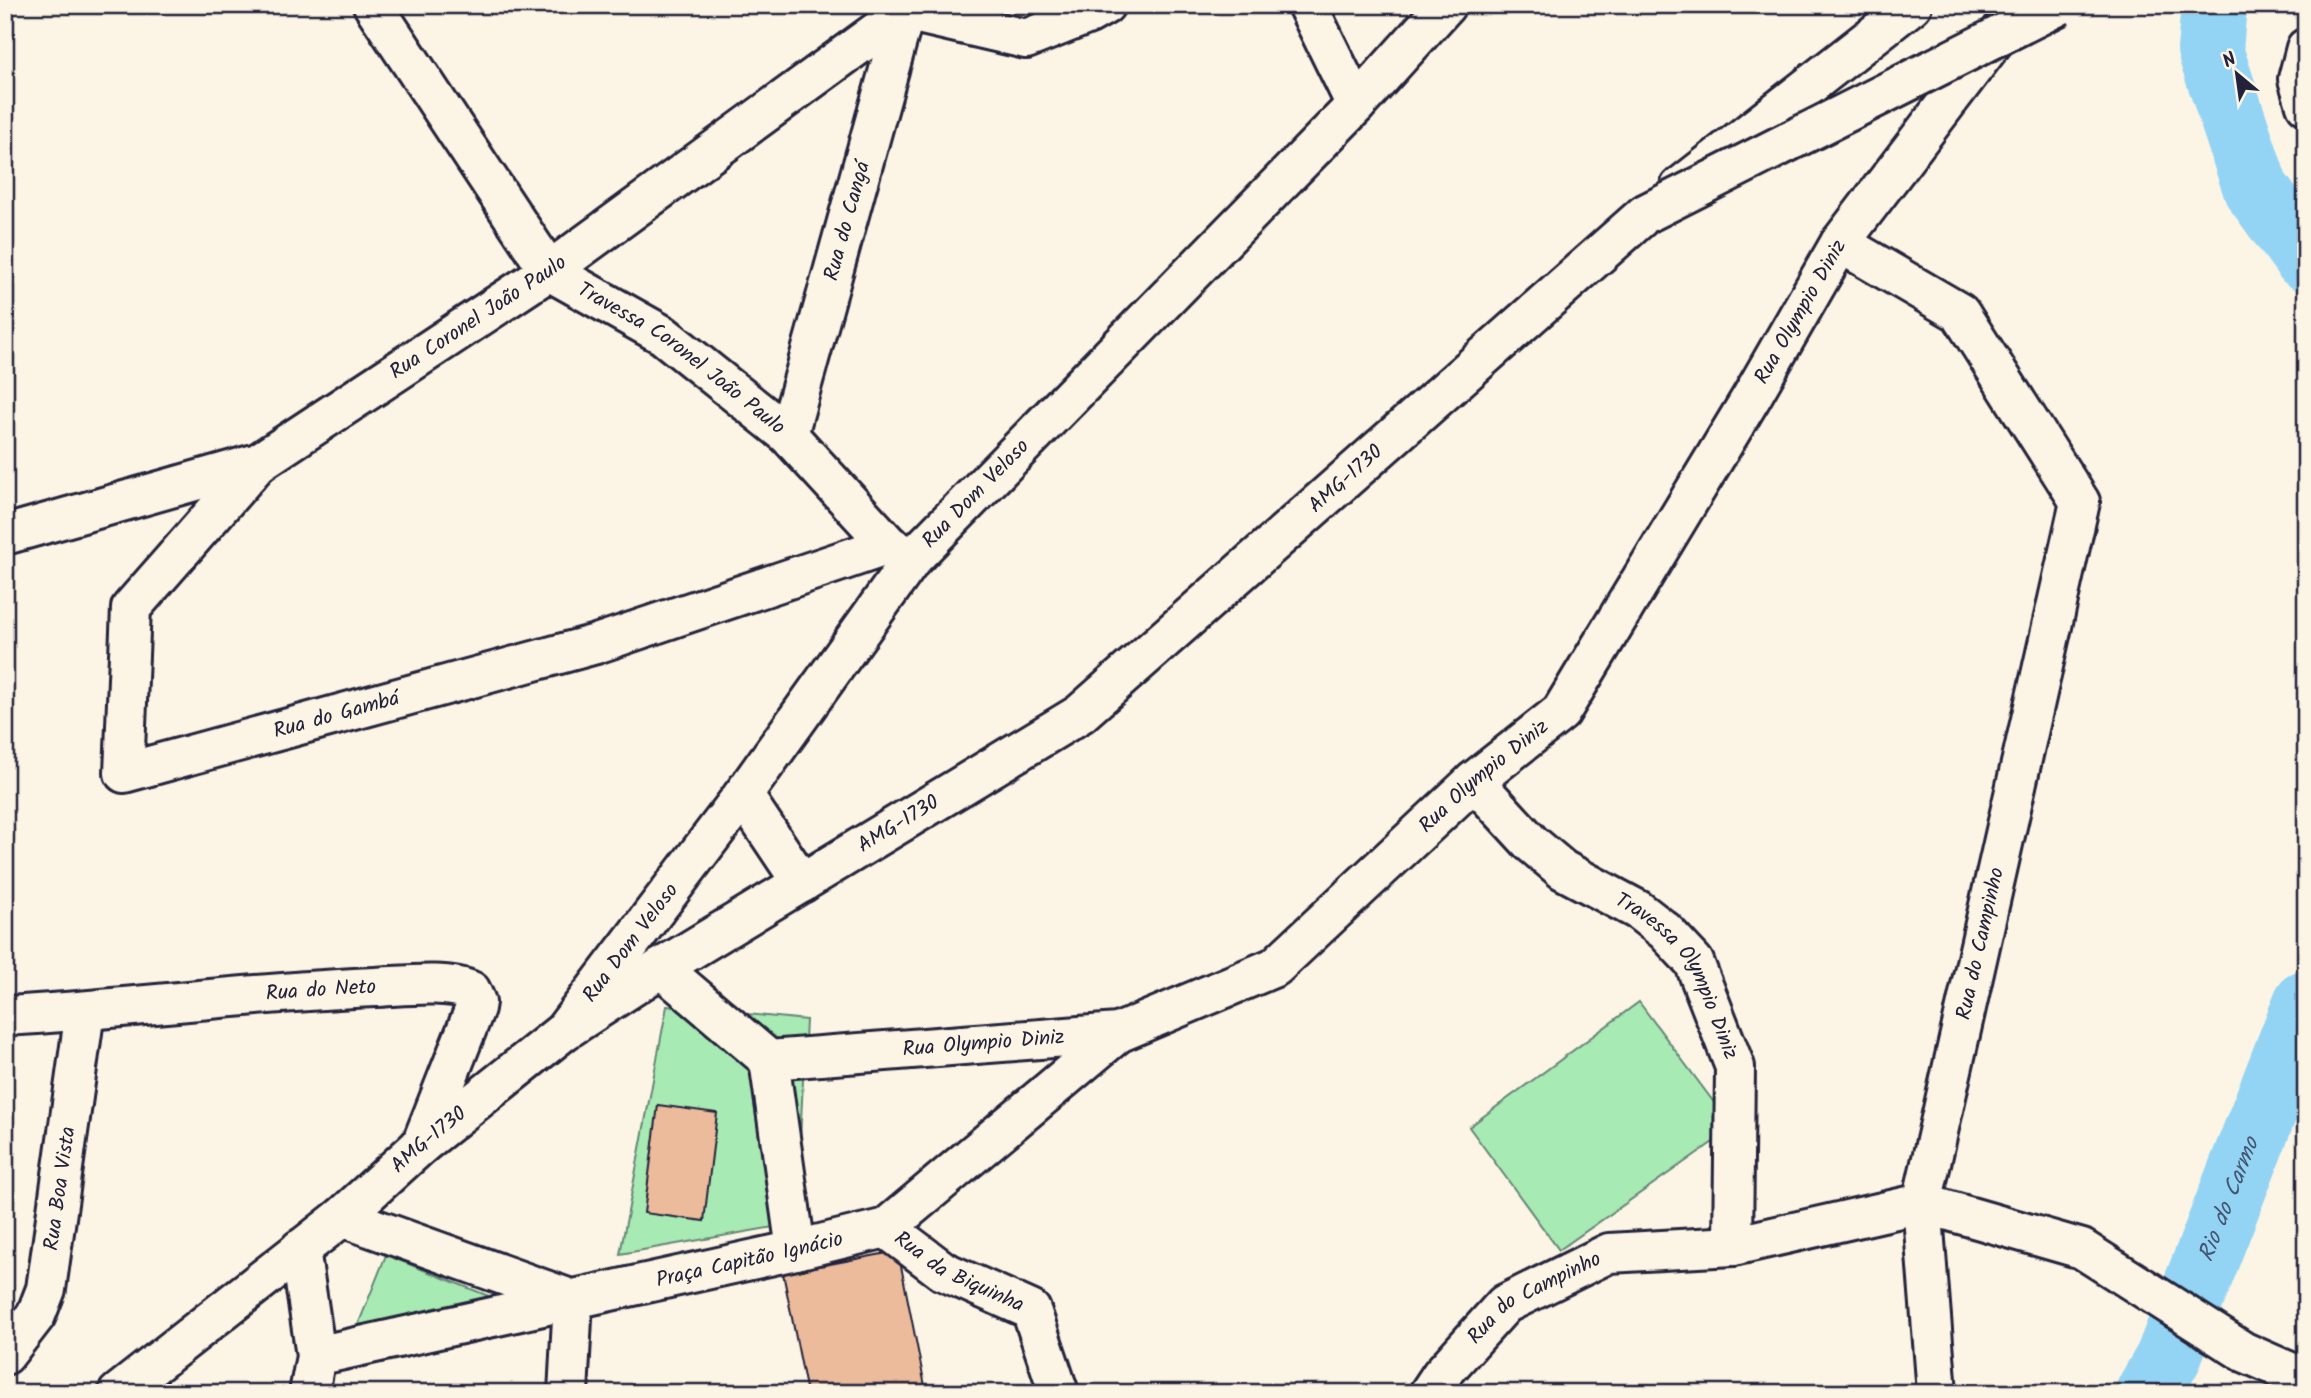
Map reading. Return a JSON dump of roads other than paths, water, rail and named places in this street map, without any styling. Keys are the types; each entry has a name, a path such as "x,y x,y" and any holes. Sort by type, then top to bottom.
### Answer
{"street":[{"name":"Travessa Coronel João Paulo","path":"373,5 549,271 663,335 788,435 900,552"},
{"path":"906,8 1026,39 1105,5"},
{"path":"1307,5 1356,105"},
{"name":"Rua Dom Veloso","path":"564,1031 743,795 900,552 1356,105 1446,5"},
{"path":"1645,214 1912,5"},
{"name":"Rua Olympio Diniz","path":"769,1059 1118,1032 1275,967 1474,781 1561,712 1751,398 1840,243 2021,5"},
{"path":"1645,214 2060,5"},
{"name":"Rua Coronel João Paulo","path":"5,535 258,463 549,271 906,8"},
{"name":"Rua do Cangá","path":"788,435 906,8"},
{"path":"2306,48 2298,79 2306,105"},
{"name":"AMG-1730","path":"118,1393 342,1217 421,1145 564,1031 661,968 1080,713 1645,214"},
{"name":"Rua do Campinho","path":"1429,1393 1441,1375 1505,1304 1609,1253 1733,1246 1922,1203 2080,502 1960,313 1840,243"},
{"name":"Rua do Gambá","path":"258,463 131,608 124,773 596,644 900,552"},
{"name":"Travessa Olympio Diniz","path":"1474,781 1531,844 1563,870 1638,910 1665,931 1694,962 1735,1068 1733,1246"},
{"path":"743,795 802,883"},
{"path":"661,968 769,1059 796,1250"},
{"name":"Rua do Neto","path":"5,1016 332,989 439,986 466,988 471,991 476,1002 475,1008 421,1145"},
{"name":"Rua Boa Vista","path":"5,1355 36,1315 46,1289 85,1011"},
{"name":"Praça Capitão Ignácio","path":"316,1356 886,1228 1118,1032"},
{"path":"1937,1393 1922,1203 2082,1249 2244,1352 2306,1381 2300,1393"},
{"path":"342,1217 573,1300 568,1393"},
{"name":"Rua da Biquinha","path":"886,1228 943,1271 1031,1310 1059,1393"},
{"path":"300,1249 316,1356 309,1393"}],"waterway":[{"name":"Rio do Carmo","path":"2214,5 2210,50 2256,189 2306,258"},
{"name":"Rio do Carmo","path":"2148,1393 2168,1358 2306,1003"}]}
